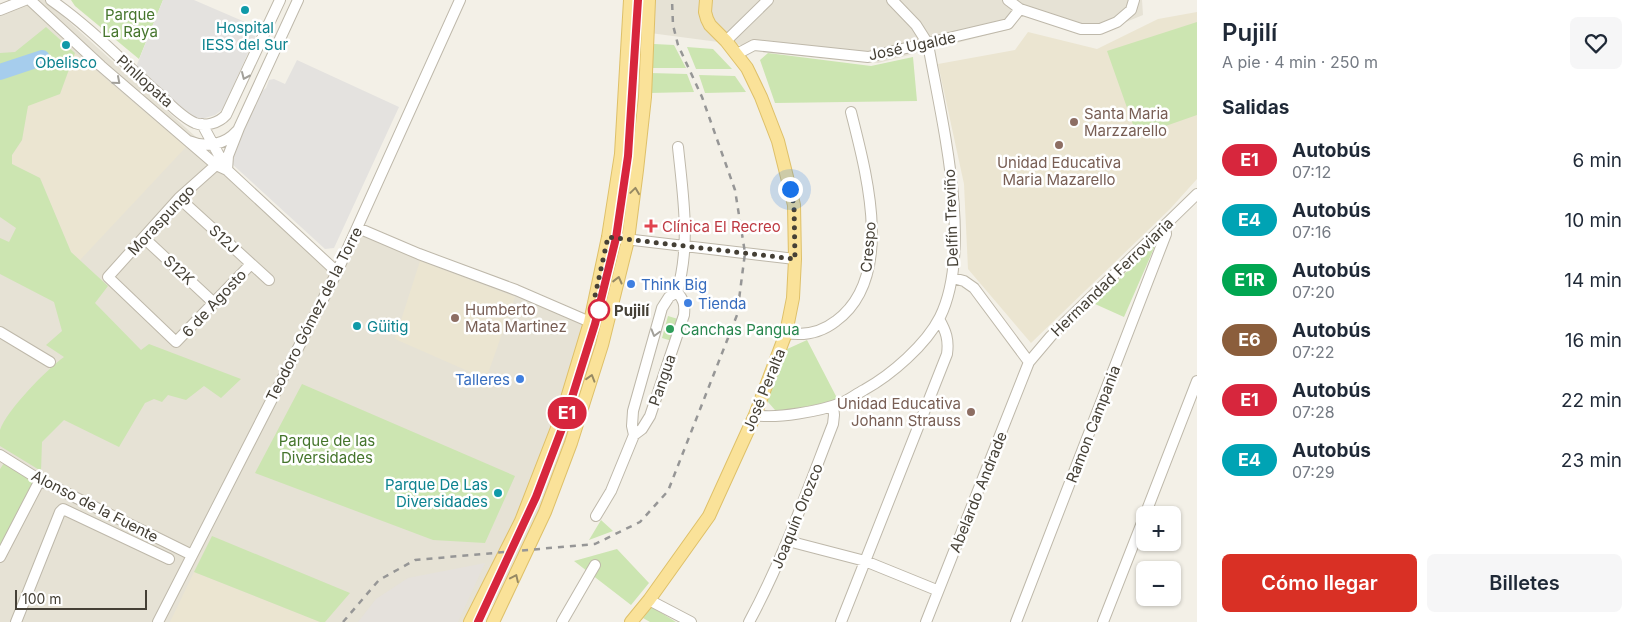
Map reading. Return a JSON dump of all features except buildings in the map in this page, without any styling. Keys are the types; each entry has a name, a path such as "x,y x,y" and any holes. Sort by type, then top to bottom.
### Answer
{"main road":[{"path":"470,622 521,521 562,418 590,322 608,237 621,154 630,0"},
{"path":"493,622 545,512 571,443 602,345 628,240 638,170 649,0"},
{"name":"José Peralta","path":"631,622 709,516 755,415 786,332 793,298 795,259 794,205 778,141 761,97 747,68 726,41 710,25 705,12 706,0"}],"street":[{"name":"Pinllopata","path":"30,0 182,137 216,165 227,170"},
{"name":"Pinllopata","path":"51,0 74,16 127,66 187,118 202,124 227,170 337,272"},
{"path":"64,0 74,16"},
{"path":"202,124 210,124 224,118 230,110 280,0"},
{"path":"227,170 228,156 239,128 298,0"},
{"name":"Teodoro Gómez de la Torre","path":"158,622 337,272 460,0"},
{"path":"726,41 768,0"},
{"name":"Delfín Treviño","path":"755,415 777,417 833,406 864,390 892,372 910,355 939,319 948,297 953,278 954,229 952,182 928,44 916,25 892,0"},
{"path":"1008,0 1020,9 1080,29 1100,29 1117,22 1131,10 1134,0"},
{"path":"0,10 20,1"},
{"name":"José Ugalde","path":"737,54 754,45 868,57 1008,24 1020,9"},
{"name":"Crespo","path":"786,332 798,335 811,333 832,324 843,316 859,295 868,272 871,248 870,200 863,160 851,112"},
{"path":"213,145 228,139 239,128"},
{"name":"Pinllopata","path":"182,137 193,142 213,145"},
{"name":"Pangua","path":"634,435 632,426 633,411 662,308 669,297 677,292 683,274 686,246 685,214 678,147"},
{"name":"Moraspungo","path":"176,342 108,277 179,198 216,165"},
{"name":"Hermandad Ferroviaria","path":"1029,362 1050,336 1197,194"},
{"name":"S12J","path":"179,198 269,280"},
{"name":"Ramon Campania","path":"1016,622 1166,234 1165,225"},
{"path":"358,228 419,254 516,290 590,322"},
{"path":"608,237 795,259"},
{"name":"S12K","path":"144,238 214,303"},
{"name":"6 de Agosto","path":"176,342 251,264"},
{"path":"953,278 964,281 974,288 1029,362"},
{"name":"Pangua","path":"596,516 610,491 634,435 642,429 650,416 684,315 685,305 677,292"},
{"path":"841,622 947,354 947,333 939,319"},
{"path":"0,332 50,362"},
{"name":"Abelardo Andrade","path":"926,622 1029,362"},
{"path":"1148,506 1197,381"},
{"name":"Joaquín Orozco","path":"749,622 768,587 788,541 833,424 833,406"},
{"name":"Alonso de la Fuente","path":"0,455 40,480 192,555"},
{"path":"0,557 40,480"},
{"path":"16,622 60,512 63,509 169,559"},
{"path":"1103,622 1136,538"},
{"path":"788,541 865,561 934,589"},
{"path":"562,622 595,565"},
{"path":"649,600 691,622"}],"shaded area":[{"path":"33,0 45,0 339,267 353,228 590,319 609,301 541,532 481,622 0,622 0,9"},
{"path":"163,0 194,0 259,28 223,109 215,115 195,118 184,111 136,67"},
{"path":"653,0 1142,0 1143,15 1094,35 1022,14 1011,29 878,63 650,33"},
{"name":"Santa Maria Marzzarello","path":"1197,12 1197,179 1170,209 1031,343 968,269 964,184 938,64 1015,50 1028,32 1097,49 1158,19"},
{"path":"75,53 186,147 80,260 71,252 40,178 12,164 12,155 22,140 28,105 60,94"},
{"path":"297,60 399,107 334,248 325,249 231,163 231,158 261,92 266,88 269,80 274,79 285,84"},
{"name":"Humberto Mata Martinez","path":"420,261 515,297 486,379 395,339"},
{"path":"485,563 458,622 358,622 376,599 408,578"},
{"path":"194,572 320,622 170,622"}],"green space":[{"name":"Parque La Raya","path":"71,0 163,0 139,59 75,6"},
{"path":"1197,22 1197,115 1137,136 1107,51"},
{"path":"46,27 75,53 60,94 28,106 22,140 12,155 12,164 40,178 71,252 108,286 95,303 141,350 149,344 241,379 221,398 204,386 186,400 168,395 162,402 154,399 145,403 119,447 64,420 42,442 41,471 0,446 0,430 11,412 38,380 64,357 46,345 62,331 54,302 0,274 0,238 9,242 16,228 0,217 0,53 15,52"},
{"path":"654,44 674,45 686,68 649,68"},
{"path":"687,47 713,49 732,69 696,69"},
{"path":"768,53 871,66 913,57 917,101 775,103 760,60"},
{"path":"650,73 687,74 694,92 649,93"},
{"path":"699,75 735,76 746,92 705,93"},
{"path":"1158,239 1124,317 1095,304"},
{"name":"Canchas Pangua","path":"668,316 678,319 672,341 662,338"},
{"path":"807,340 838,400 785,411 775,410 768,402 767,393 785,350"},
{"name":"Parque de las Diversidades","path":"302,384 515,476 485,543 433,540 255,473"},
{"path":"4,463 38,483 0,551 0,469"},
{"path":"601,520 613,531 589,540"},
{"path":"212,536 350,593 325,622 320,622 194,572"},
{"path":"617,549 649,583 631,605 574,561"},
{"path":"652,607 676,622 650,622 643,618"}],"waterway":[{"path":"0,72 42,58"}],"railway":[{"path":"343,622 379,580 415,560 595,544 640,522 668,491 737,315 745,253 735,190 702,97 678,45 673,25 672,0"}],"bus line":[{"name":"E1","path":"478,622 536,497 563,426 595,324 616,238 628,156 638,0"}],"place":[{"name":"Hospital IESS del Sur","path":"245,10"},
{"name":"Obelisco","path":"66,45"},
{"name":"Santa Maria Marzzarello","path":"1074,122"},
{"name":"Unidad Educativa Maria Mazarello","path":"1059,145"},
{"name":"Clínica El Recreo","path":"651,226"},
{"name":"Think Big","path":"631,284"},
{"name":"Tienda","path":"688,303"},
{"name":"Pujilí","path":"599,310"},
{"name":"Humberto Mata Martinez","path":"455,318"},
{"name":"Güitig","path":"357,326"},
{"name":"Canchas Pangua","path":"670,329"},
{"name":"Talleres","path":"520,379"},
{"name":"Unidad Educativa Johann Strauss","path":"971,412"},
{"name":"Parque De Las Diversidades","path":"498,493"}],"route":[{"path":"599,310 593,305 608,237 795,259 794,205 790,189"}]}
